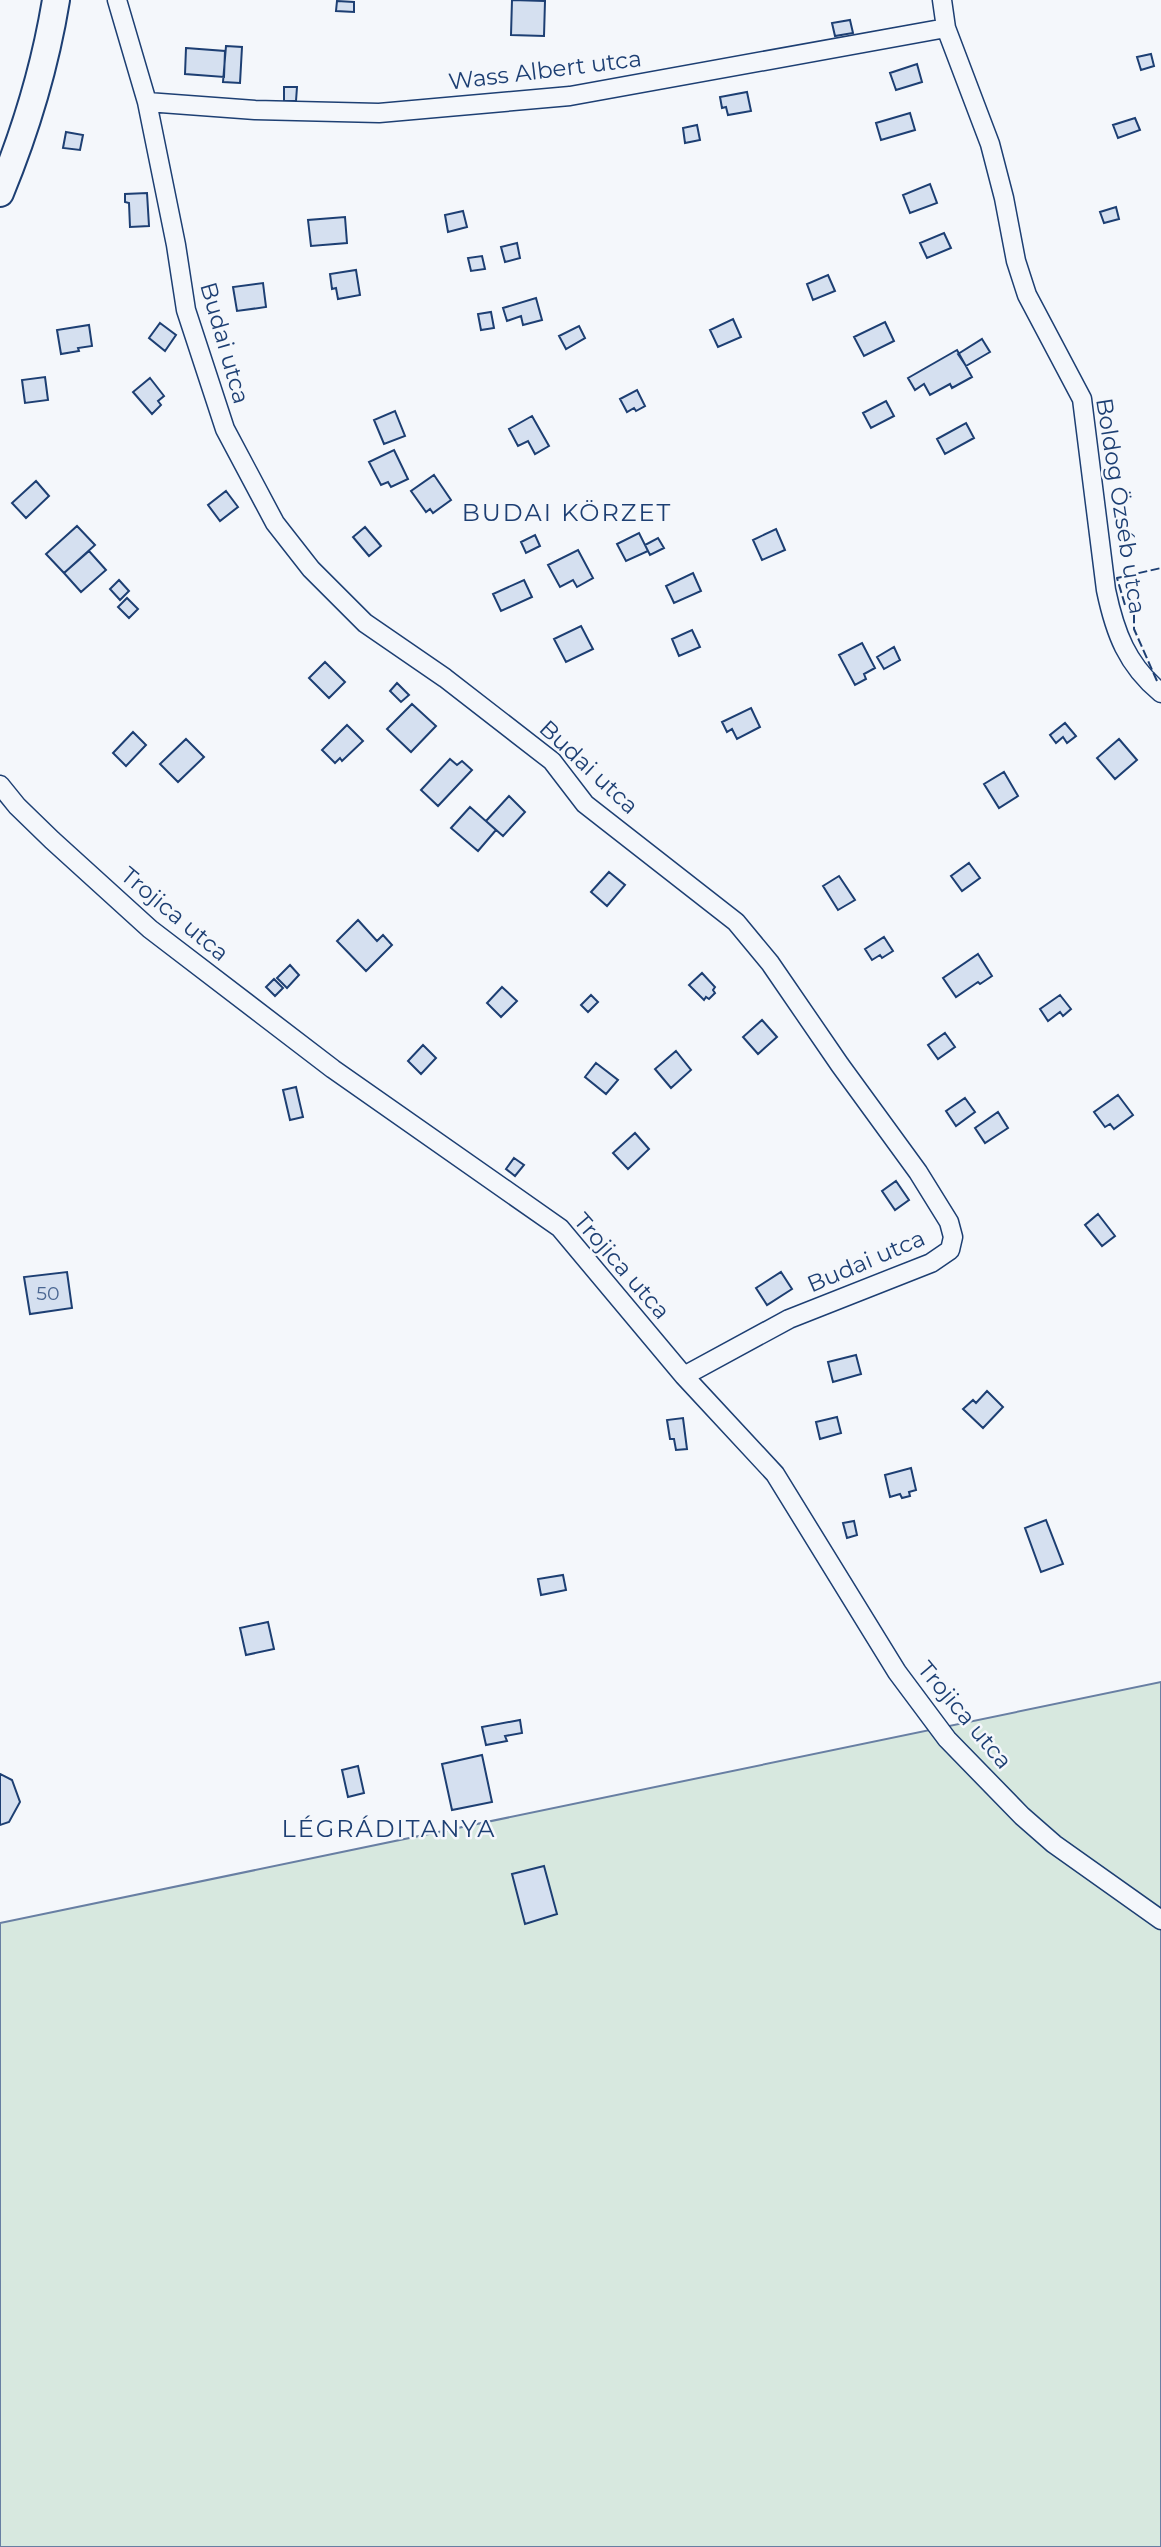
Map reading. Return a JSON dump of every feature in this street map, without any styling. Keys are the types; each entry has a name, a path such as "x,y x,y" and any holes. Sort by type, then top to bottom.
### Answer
{"street":[{"path":"0,193 23,138 48,49 56,0"},
{"name":"Budai utca","path":"117,0 147,102 186,310 225,429 275,523 311,569 365,623 445,678 552,761 585,804 736,922 771,963 840,1065 918,1172 949,1222 953,1237 950,1250 931,1263 789,1319 684,1376"},
{"name":"Boldog Özséb utca","path":"942,0 946,28 990,144 1016,261 1027,295 1082,399 1105,590 1111,617 1128,658 1161,693"},
{"name":"Wass Albert utca","path":"147,102 255,110 379,113 570,96 946,28"},
{"name":"Trojica utca","path":"0,785 52,840 160,937 333,1069 560,1228 684,1376 775,1474 897,1672 947,1739 1022,1816 1054,1844 1161,1920"}],"shaded area":[{"path":"1161,1682 1161,2547 0,2547 0,1923"}],"building":[{"path":"512,0 545,1 544,36 511,35"},
{"path":"337,1 354,2 354,12 336,11"},
{"path":"850,20 853,33 835,36 832,23"},
{"path":"226,46 242,47 240,83 223,82"},
{"path":"186,48 225,51 224,77 185,74"},
{"path":"1151,54 1154,66 1141,70 1137,57"},
{"path":"917,64 922,82 896,90 890,73"},
{"path":"284,87 297,87 296,101 284,101"},
{"path":"747,92 751,111 728,115 726,107 722,108 720,97"},
{"path":"910,113 915,130 881,140 876,123"},
{"path":"1135,118 1140,130 1118,138 1113,125"},
{"path":"697,125 700,140 685,143 683,128"},
{"path":"66,132 83,135 80,150 63,148"},
{"path":"930,184 937,203 910,213 903,195"},
{"path":"147,193 149,226 130,227 129,203 125,202 125,194"},
{"path":"1116,207 1119,219 1104,223 1100,212"},
{"path":"463,211 467,227 448,232 445,215"},
{"path":"345,217 347,243 311,246 308,220"},
{"path":"944,233 951,248 927,258 920,243"},
{"path":"517,243 520,258 505,262 501,247"},
{"path":"482,256 485,269 471,271 468,258"},
{"path":"356,270 360,295 338,299 336,288 332,289 330,274"},
{"path":"828,275 835,291 813,300 807,284"},
{"path":"263,283 266,307 237,311 233,287"},
{"path":"536,298 542,320 523,325 521,316 507,321 503,308"},
{"path":"491,312 494,328 481,330 478,314"},
{"path":"733,319 741,337 718,347 710,330"},
{"path":"885,322 894,341 864,356 854,337"},
{"path":"160,323 176,335 165,351 149,338"},
{"path":"89,325 92,346 61,354 57,330"},
{"path":"579,326 585,338 566,349 559,336"},
{"path":"982,339 990,352 966,366 958,354"},
{"path":"957,350 972,377 952,388 950,384 930,395 924,384 915,390 908,378"},
{"path":"45,377 48,400 25,403 22,380"},
{"path":"150,378 164,396 158,401 161,405 152,414 133,392"},
{"path":"637,390 645,406 627,412 620,399"},
{"path":"886,401 894,416 871,428 863,413"},
{"path":"395,411 405,436 384,444 374,420"},
{"path":"532,416 549,446 535,454 528,441 518,446 509,429"},
{"path":"966,423 974,438 945,454 937,439"},
{"path":"394,450 408,479 391,487 388,482 381,485 369,462"},
{"path":"434,475 451,500 433,513 430,509 426,512 411,491"},
{"path":"36,481 49,496 26,518 12,503"},
{"path":"226,491 238,507 220,521 208,505"},
{"path":"77,526 95,545 64,573 46,554"},
{"path":"365,527 381,546 369,556 353,537"},
{"path":"776,529 785,550 762,560 753,540"},
{"path":"639,533 648,551 626,561 617,544"},
{"path":"535,535 540,546 526,553 521,542"},
{"path":"658,538 664,548 650,555 645,545"},
{"path":"578,550 593,578 577,587 573,580 560,587 548,565"},
{"path":"89,551 106,570 81,592 64,573"},
{"path":"693,573 701,591 674,603 666,586"},
{"path":"119,580 129,591 120,600 110,589"},
{"path":"524,580 532,597 501,611 493,594"},
{"path":"127,598 138,609 129,618 118,607"},
{"path":"581,626 593,649 566,662 554,639"},
{"path":"692,630 700,647 679,656 672,639"},
{"path":"862,643 875,668 864,674 866,679 855,685 839,655"},
{"path":"894,647 900,660 884,669 877,657"},
{"path":"325,662 345,682 329,698 309,678"},
{"path":"397,683 409,695 401,702 390,691"},
{"path":"412,704 436,726 411,752 387,729"},
{"path":"751,708 760,727 737,739 732,729 727,732 722,722"},
{"path":"1065,723 1076,736 1067,743 1063,737 1056,743 1050,735"},
{"path":"347,725 363,741 342,761 340,758 335,763 322,750"},
{"path":"133,732 146,745 126,766 113,753"},
{"path":"186,739 204,757 178,782 160,764"},
{"path":"1119,739 1137,760 1115,779 1097,758"},
{"path":"450,759 457,765 462,761 472,770 438,806 421,790"},
{"path":"1004,772 1018,796 999,808 984,784"},
{"path":"509,796 525,812 503,836 486,821"},
{"path":"470,807 496,830 478,851 451,828"},
{"path":"969,863 980,878 962,891 951,876"},
{"path":"609,872 625,885 607,906 591,892"},
{"path":"839,876 855,900 838,910 823,886"},
{"path":"358,920 377,941 383,935 392,945 366,971 337,941"},
{"path":"884,937 893,951 882,958 880,955 872,960 865,949"},
{"path":"978,954 992,976 956,997 943,978"},
{"path":"290,965 299,975 287,988 277,978"},
{"path":"702,973 715,987 715,993 704,1000 689,985"},
{"path":"274,979 283,988 275,996 266,987"},
{"path":"502,987 517,1001 501,1017 487,1003"},
{"path":"591,995 598,1002 588,1012 581,1005"},
{"path":"1060,995 1071,1009 1063,1016 1060,1012 1048,1021 1040,1009"},
{"path":"762,1020 777,1037 758,1054 743,1037"},
{"path":"945,1033 955,1047 938,1059 928,1045"},
{"path":"423,1045 436,1058 421,1074 408,1061"},
{"path":"676,1051 691,1070 671,1088 655,1069"},
{"path":"596,1063 618,1080 606,1094 585,1077"},
{"path":"296,1087 303,1117 290,1120 283,1090"},
{"path":"1118,1095 1133,1115 1114,1129 1110,1124 1105,1127 1094,1112"},
{"path":"965,1098 975,1112 956,1126 946,1111"},
{"path":"998,1112 1008,1128 985,1143 975,1128"},
{"path":"635,1133 649,1149 628,1169 613,1153"},
{"path":"514,1158 524,1165 515,1176 506,1169"},
{"path":"896,1181 909,1200 895,1210 882,1191"},
{"path":"1098,1214 1115,1236 1102,1246 1085,1225"},
{"path":"67,1272 72,1308 30,1314 24,1277"},
{"path":"781,1272 792,1289 767,1305 756,1288"},
{"path":"856,1355 861,1374 833,1382 828,1362"},
{"path":"987,1391 1003,1407 983,1428 963,1409 973,1400 976,1403"},
{"path":"837,1417 841,1433 820,1439 816,1422"},
{"path":"683,1418 687,1449 676,1450 674,1439 670,1439 667,1420"},
{"path":"911,1468 916,1490 909,1492 910,1496 902,1498 900,1494 890,1497 885,1475"},
{"path":"1046,1520 1063,1564 1041,1572 1025,1528"},
{"path":"854,1521 857,1535 847,1538 843,1523"},
{"path":"563,1575 566,1590 541,1595 538,1579"},
{"path":"268,1622 274,1649 246,1655 240,1628"},
{"path":"520,1720 522,1733 505,1736 507,1741 486,1745 482,1727"},
{"path":"482,1755 492,1802 452,1810 442,1764"},
{"path":"358,1766 364,1793 348,1797 342,1770"},
{"path":"0,1774 12,1780 20,1802 9,1822 0,1825"},
{"path":"544,1866 557,1914 525,1924 512,1874"}],"fence":[{"path":"1157,681 1134,629 1134,608 1125,605 1117,578 1161,568"}],"district":[{"name":"BUDAI KÖRZET","path":"567,513"},
{"name":"LÉGRÁDITANYA","path":"389,1829"}]}
